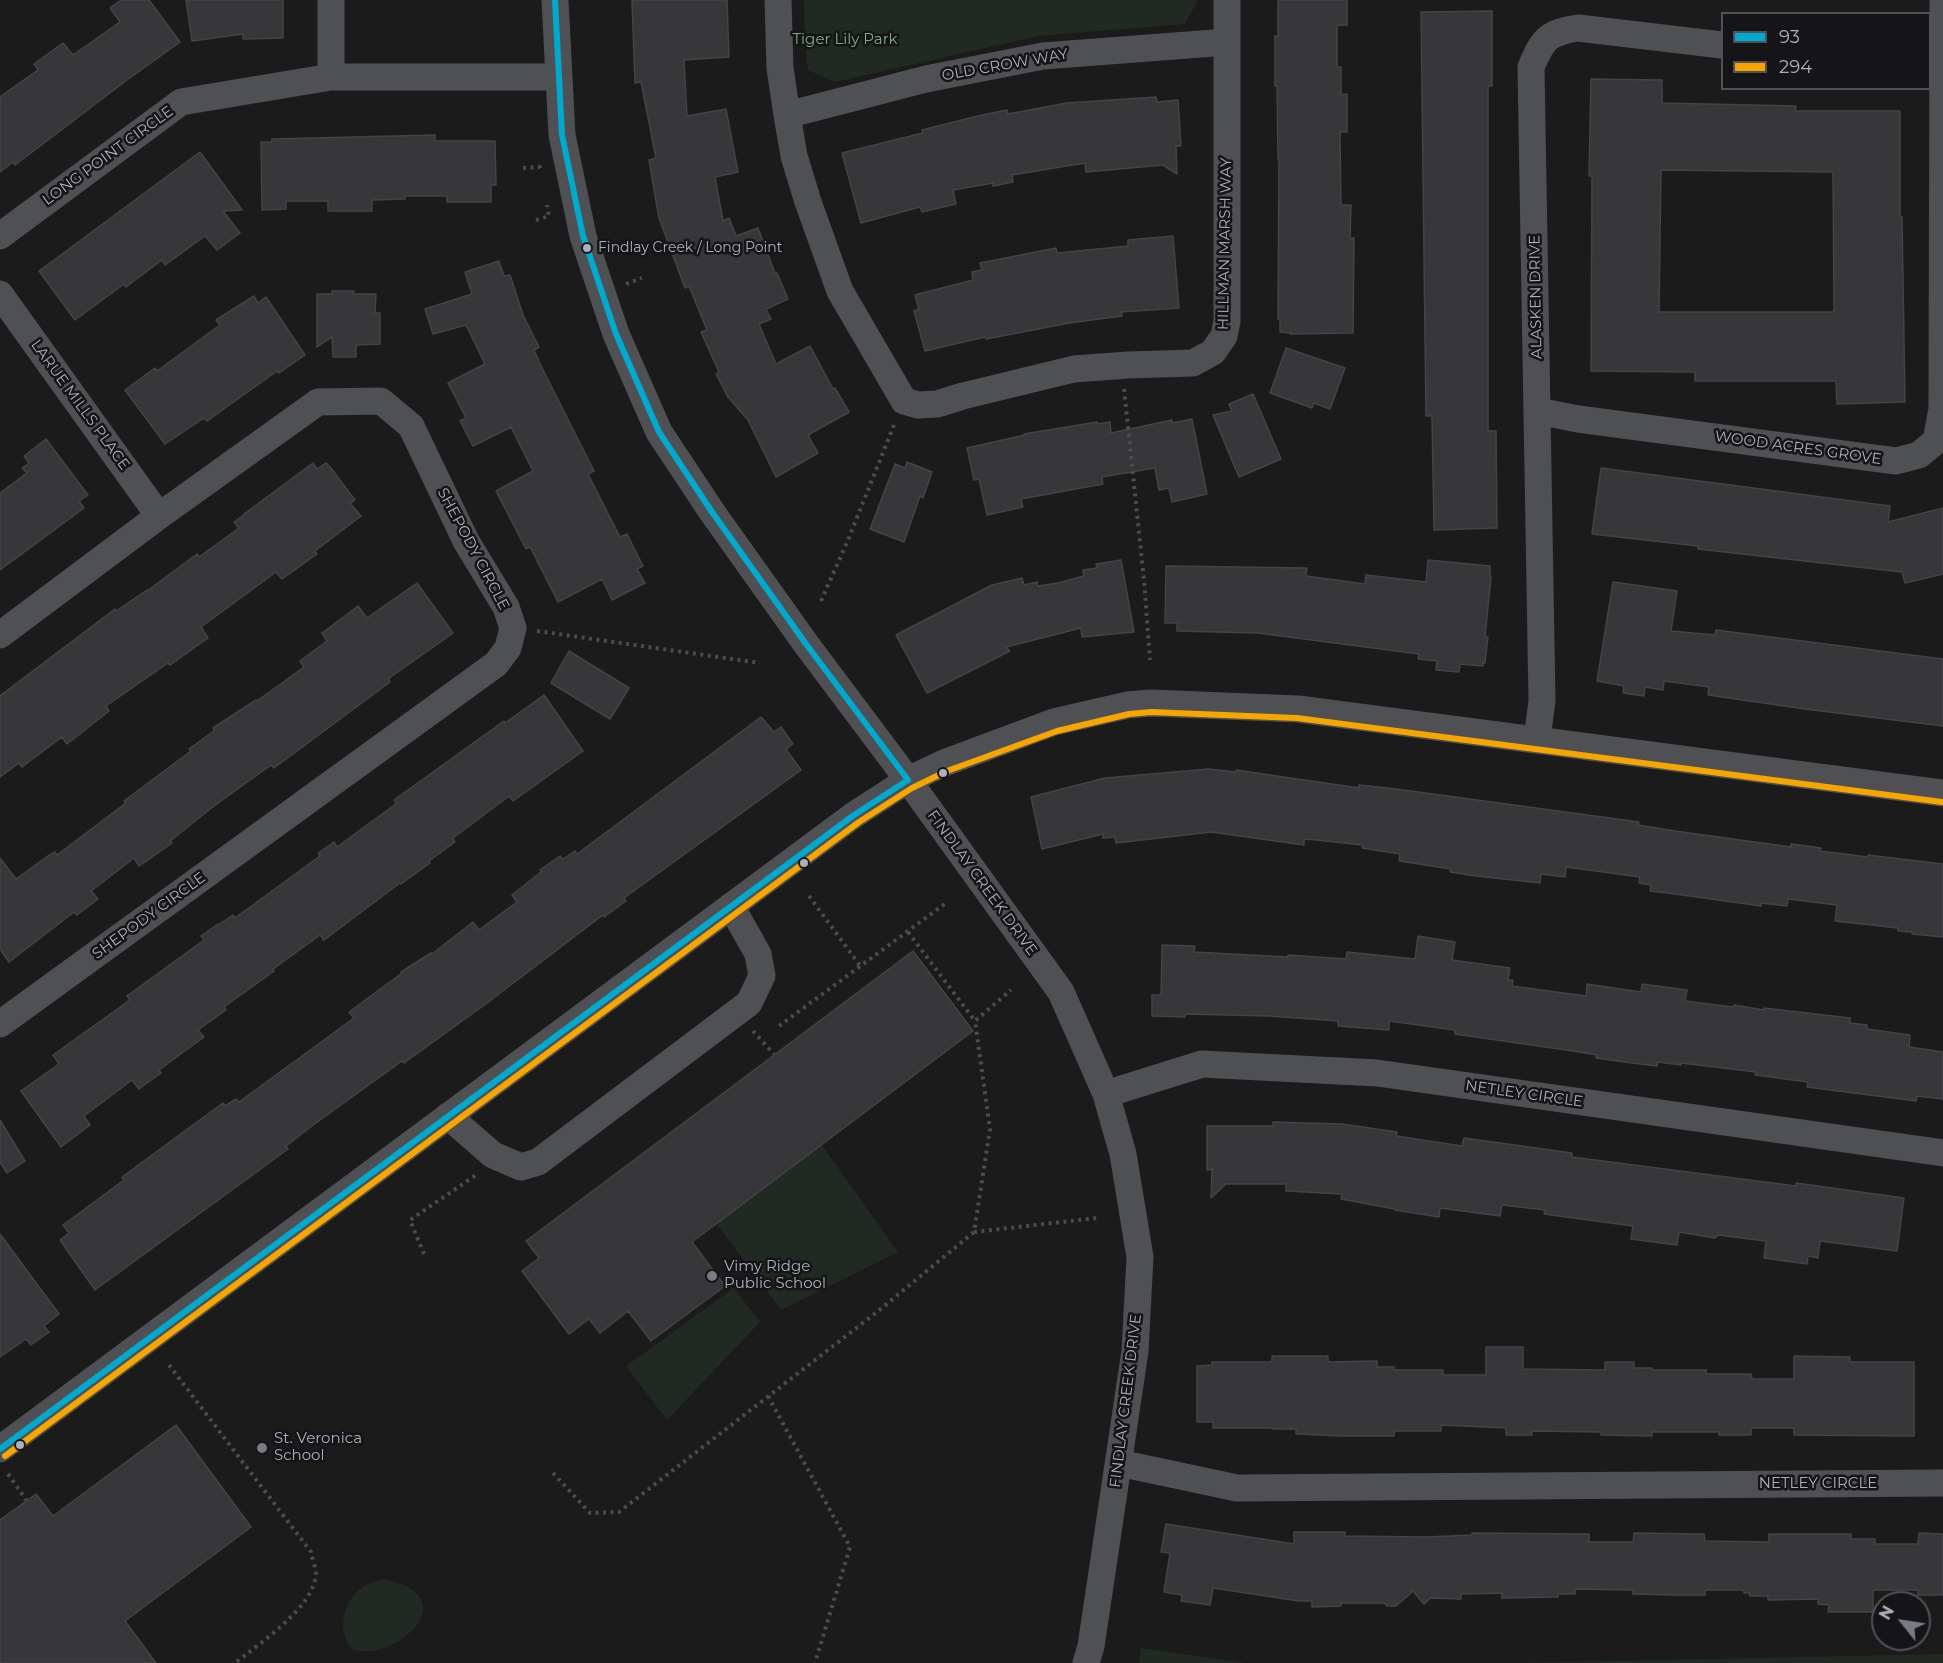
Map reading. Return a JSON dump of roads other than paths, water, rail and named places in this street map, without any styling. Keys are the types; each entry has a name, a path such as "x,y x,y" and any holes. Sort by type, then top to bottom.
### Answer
{"street":[{"path":"331,0 331,77"},
{"name":"FINDLAY CREEK DRIVE","path":"555,0 562,135 584,236 616,334 660,432 712,512 806,644 908,780 1061,992 1106,1094 1123,1154 1140,1257 1135,1351 1091,1646 1086,1663"},
{"path":"778,0 780,68 787,115"},
{"name":"HILLMAN MARSH WAY","path":"787,115 794,156 840,291 904,400 918,405 937,405 963,396 1074,369 1193,363 1213,352 1224,336 1227,321 1227,0"},
{"name":"WOOD ACRES GROVE","path":"1538,411 1578,419 1896,461 1919,455 1936,441 1942,410 1936,68 1943,0"},
{"name":"ALASKEN DRIVE","path":"1537,739 1542,701 1531,68 1539,47 1549,36 1559,31 1578,28 1721,45"},
{"name":"OLD CROW WAY","path":"787,115 926,79 1043,56 1227,42"},
{"name":"LONG POINT CIRCLE","path":"0,236 181,102 331,77 558,77"},
{"name":"LARUE MILLS PLACE","path":"0,294 159,516"},
{"name":"SHEPODY CIRCLE","path":"0,635 159,516 318,402 381,401 411,426 466,541 506,607 513,628 508,648 495,664 0,1024"},
{"path":"3,1450 854,815 908,780 944,763 1054,722 1128,705 1151,703 1298,708 1943,793"},
{"path":"448,1116 493,1155 521,1167 538,1162 749,1003 762,976 758,954 731,906"},
{"name":"NETLEY CIRCLE","path":"1106,1094 1202,1065 1377,1073 1943,1153"},
{"name":"NETLEY CIRCLE","path":"1119,1463 1237,1488 1943,1483"}],"place":[{"name":"Findlay Creek / Long Point","path":"587,248"},
{"name":"Vimy Ridge Public School","path":"712,1276"},
{"name":"St. Veronica School","path":"262,1448"}],"park label":[{"name":"Tiger Lily Park","path":"845,40"}]}
